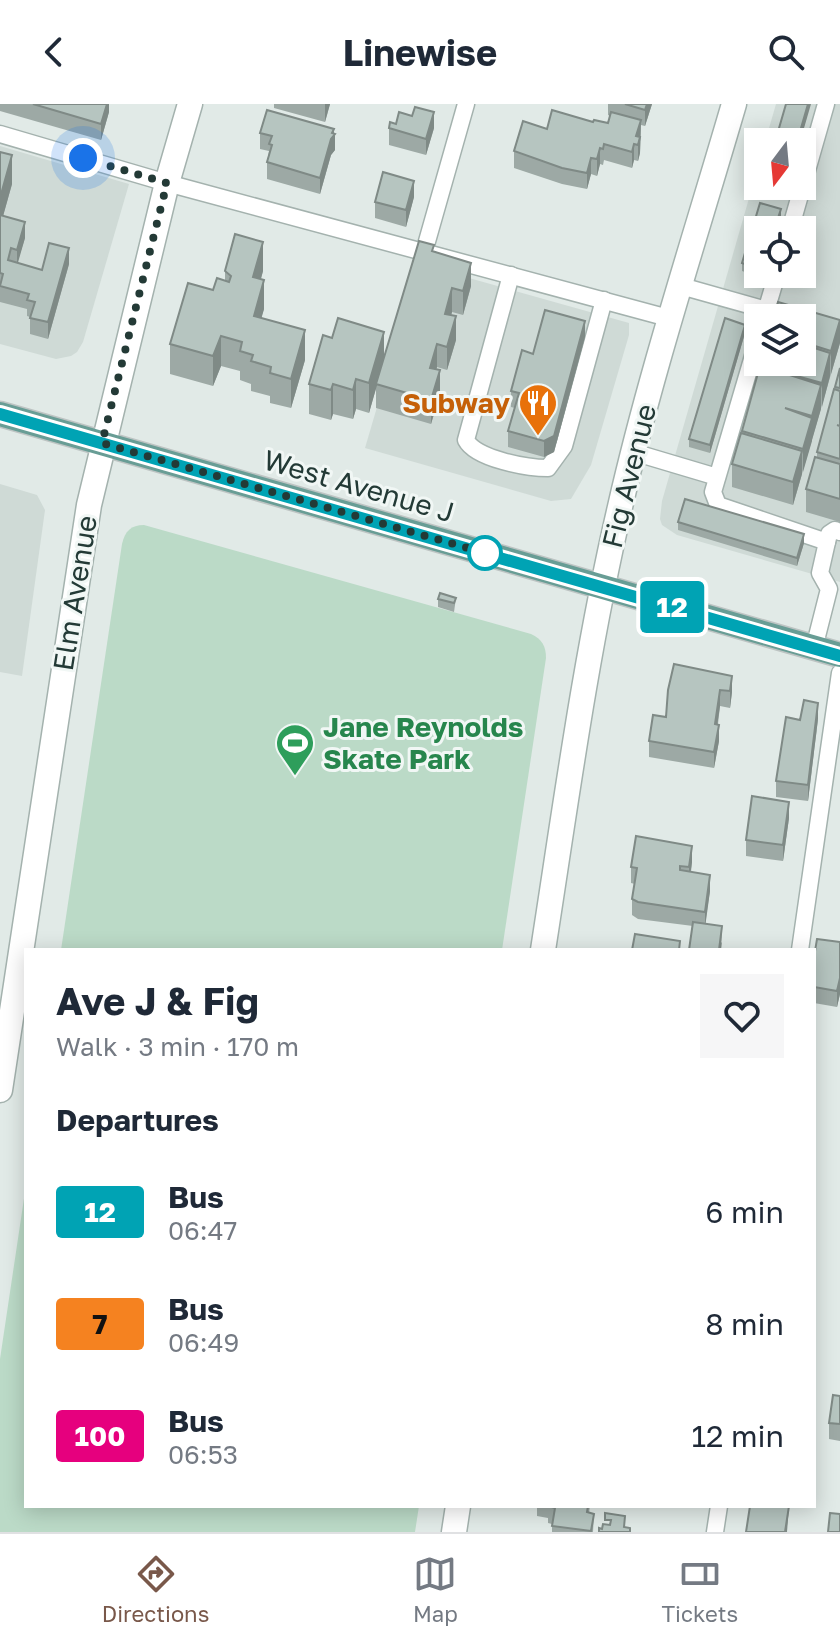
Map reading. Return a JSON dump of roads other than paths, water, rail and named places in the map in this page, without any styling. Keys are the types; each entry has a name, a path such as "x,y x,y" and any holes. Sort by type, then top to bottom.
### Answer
{"main road":[{"name":"West Avenue J","path":"0,414 840,655"}],"street":[{"name":"Elm Avenue","path":"0,1090 85,528 102,443 167,183 190,104"},
{"name":"Fig Avenue","path":"543,948 588,653 602,587 633,452 734,104"},
{"path":"454,1532 458,1508"}],"lane":[{"path":"424,252 466,104"},
{"path":"794,216 826,104"},
{"path":"0,134 167,183 672,319"},
{"path":"511,275 466,440 469,447 481,454 532,468 548,468 564,446 604,300"},
{"path":"681,286 744,307"},
{"path":"747,376 713,492 718,505 833,537 820,573 829,589 814,648"},
{"path":"633,452 717,477"},
{"path":"800,948 840,673"},
{"path":"715,1532 719,1508"}],"place":[{"name":"Subway","path":"538,437"},
{"name":"Jane Reynolds Skate Park","path":"295,777"}]}
